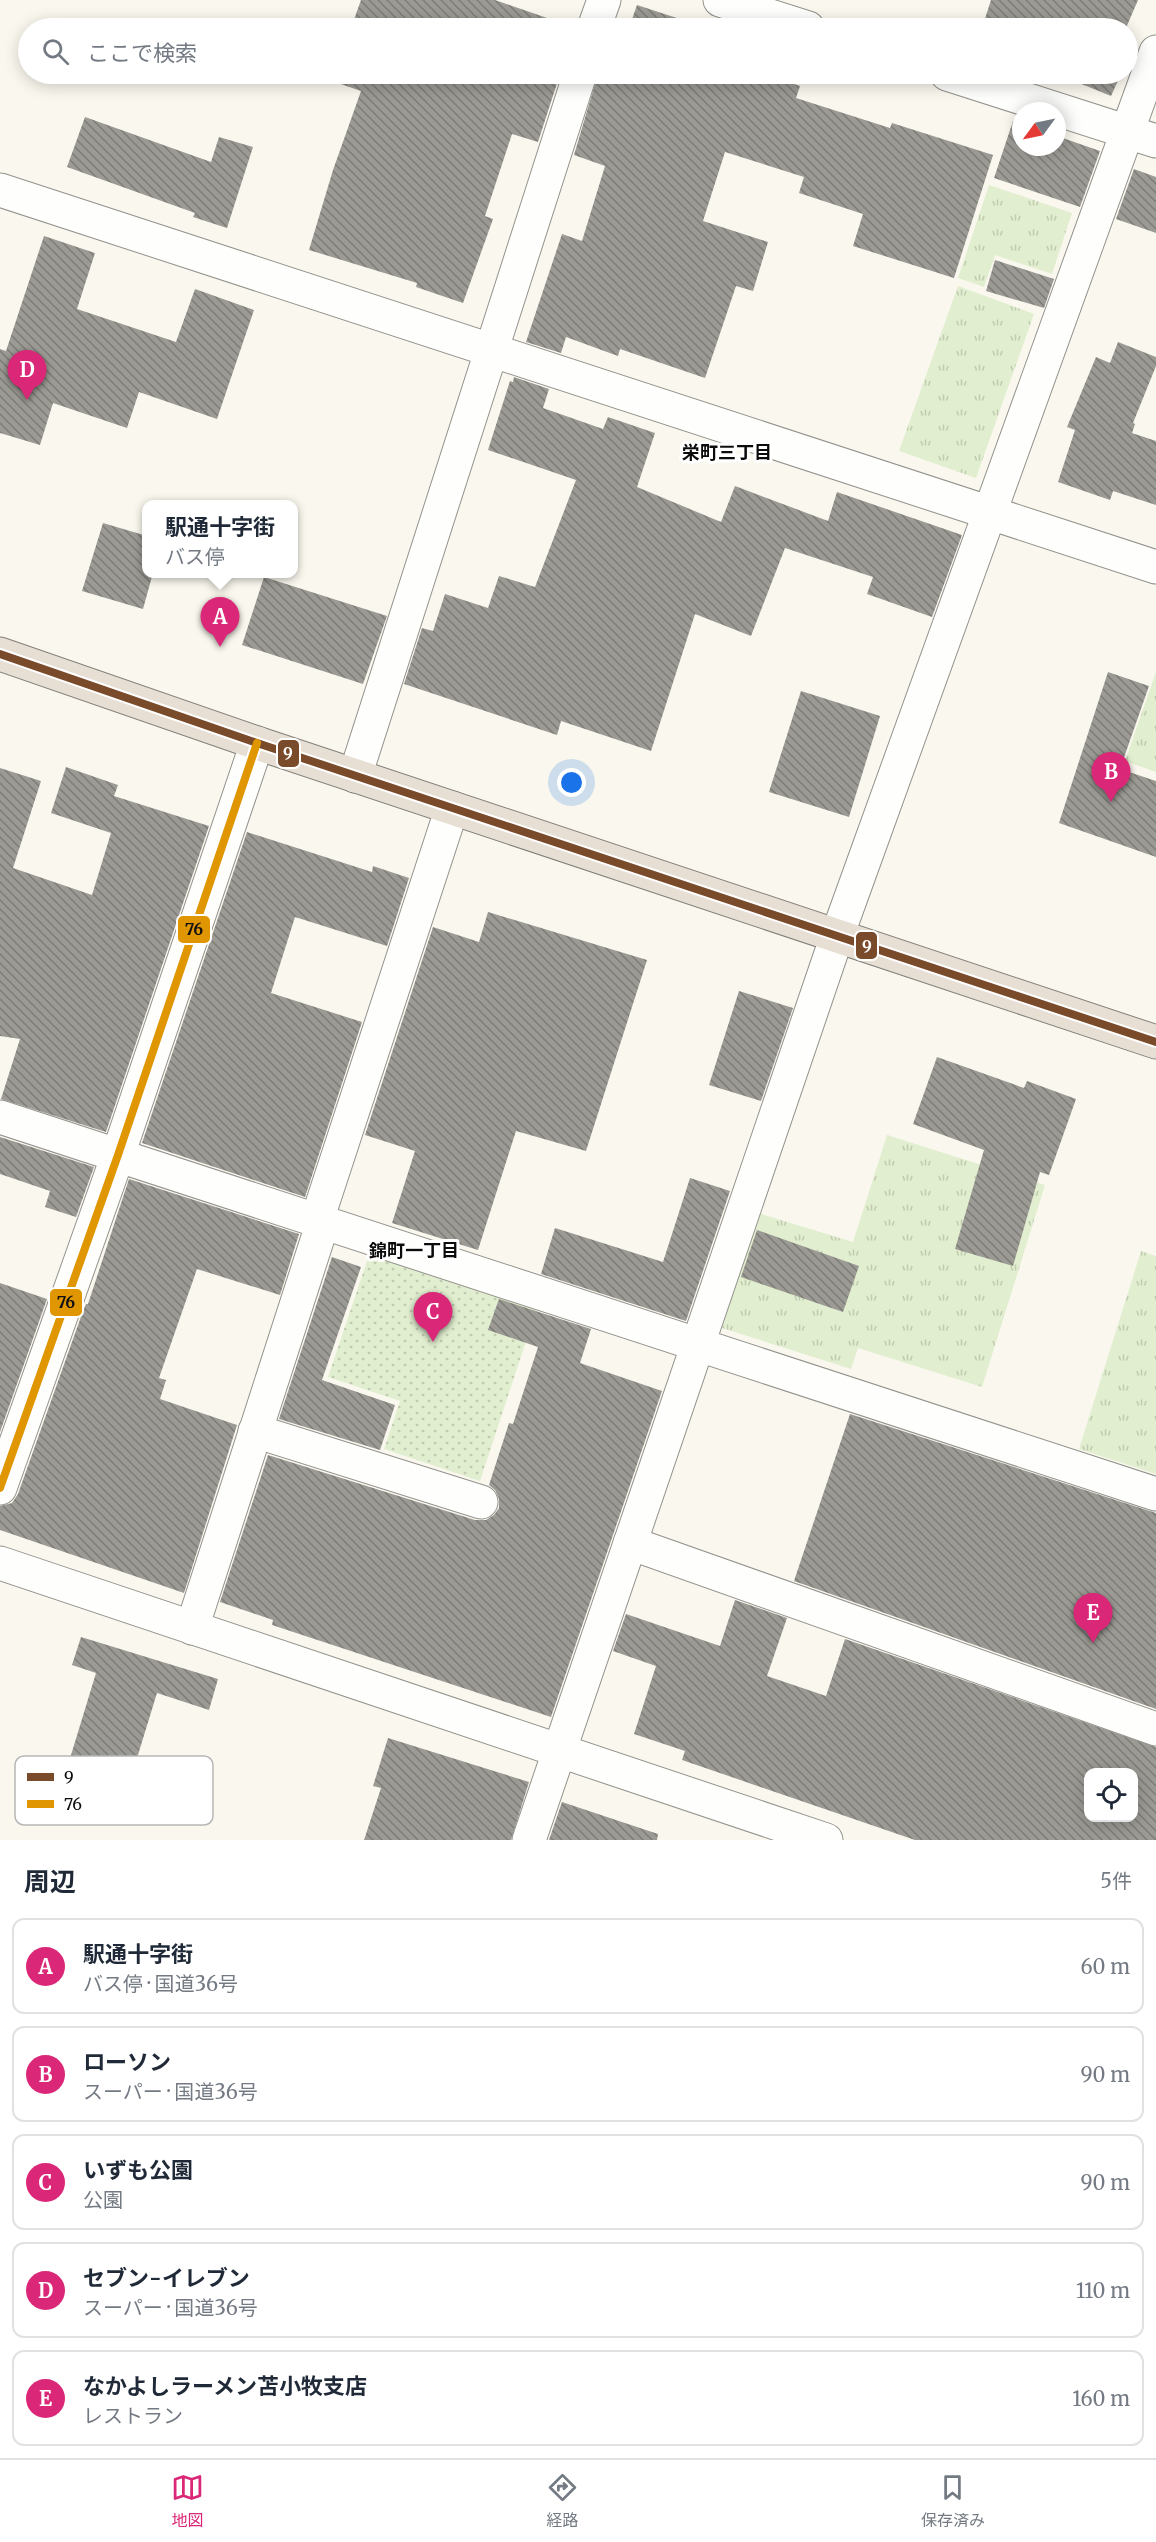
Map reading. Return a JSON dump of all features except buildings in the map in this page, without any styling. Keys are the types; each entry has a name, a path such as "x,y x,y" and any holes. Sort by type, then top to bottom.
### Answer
{"highway":[{"path":"0,654 256,743 1156,1042"}],"street":[{"path":"598,18 604,0"},
{"path":"720,0 777,18"},
{"path":"529,1840 837,936 990,512 1142,136 1156,52"},
{"path":"355,776 577,84"},
{"path":"978,84 1142,136"},
{"path":"0,190 1156,567"},
{"path":"0,1488 118,1155 256,743"},
{"path":"192,1628 452,808"},
{"path":"0,1117 1156,1494"},
{"path":"255,1431 481,1502"},
{"path":"630,1543 1156,1729"},
{"path":"0,1563 826,1840"}],"green space":[{"path":"989,185 1072,213 1052,274 995,255 984,287 958,278"},
{"path":"958,286 1034,314 976,478 899,451"},
{"path":"1156,672 1156,772 1125,761"},
{"path":"887,1135 1045,1185 982,1387 858,1348 851,1369 719,1327 755,1212 853,1242"},
{"path":"1141,1251 1156,1256 1156,1474 1079,1449"},
{"path":"370,1252 537,1308 480,1481 384,1449 400,1401 328,1377"}],"transit line":[{"name":"9","path":"0,654 257,743 1156,1042"},
{"name":"76","path":"0,1488 118,1155 257,743"}],"place":[{"name":"セブン-イレブン","path":"27,400"},
{"name":"駅通十字街","path":"220,647"},
{"name":"ローソン","path":"1111,802"},
{"name":"いずも公園","path":"433,1342"},
{"name":"なかよしラーメン苫小牧支店","path":"1093,1643"}],"district":[{"name":"栄町三丁目","path":"727,453"},
{"name":"錦町一丁目","path":"414,1251"}]}
